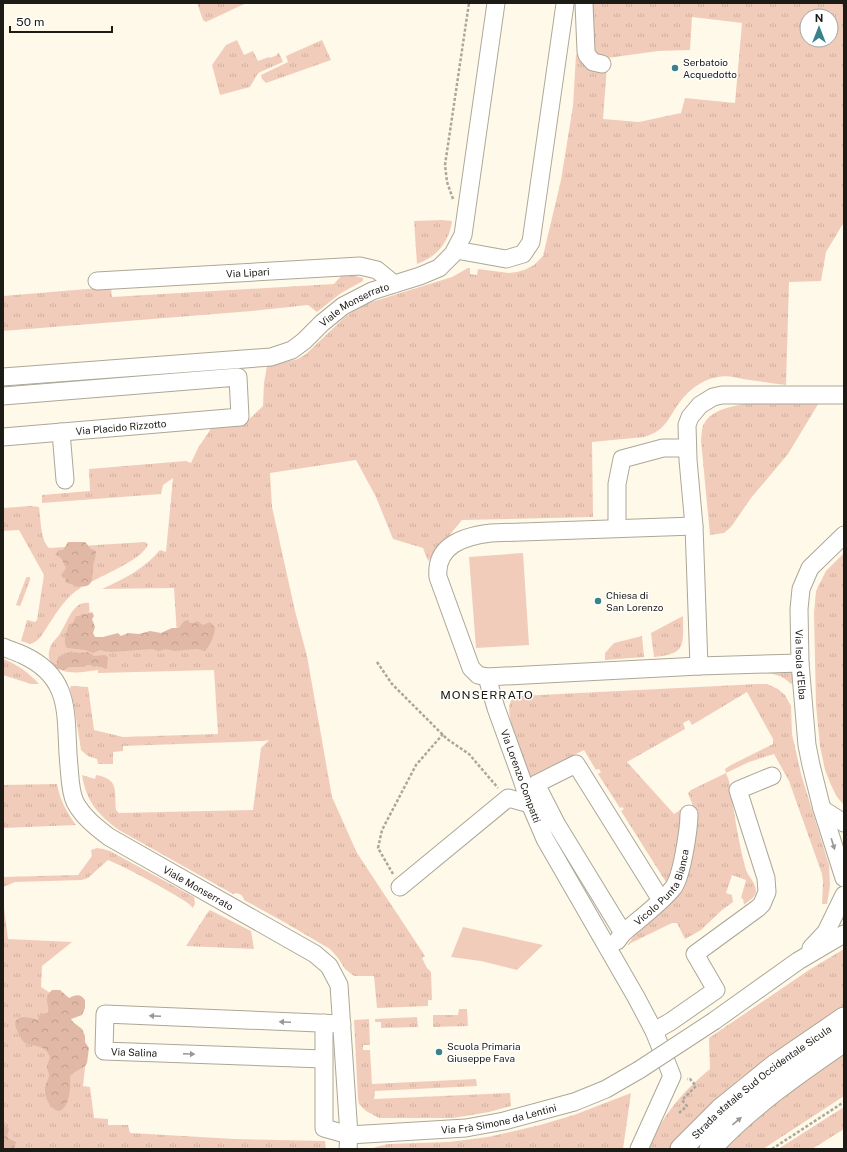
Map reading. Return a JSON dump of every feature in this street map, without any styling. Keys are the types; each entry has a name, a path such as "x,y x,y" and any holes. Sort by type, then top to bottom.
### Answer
{"main road":[{"name":"Strada statale Sud Occidentale Sicula","path":"681,1149 721,1109 774,1066 844,1018"},
{"name":"Strada statale Sud Occidentale Sicula","path":"710,1149 731,1126 786,1081 844,1041"}],"street":[{"name":"Viale Monserrato","path":"3,377 270,357 292,350 304,342 322,323 342,306 372,290 434,271 447,262 456,250 464,225 496,3"},
{"path":"584,3 587,55 593,62 602,64"},
{"path":"456,250 506,259 523,254 530,242 565,4"},
{"name":"Via Lipari","path":"97,281 360,266 377,270 394,284"},
{"name":"Via Placido Rizzotto","path":"3,396 238,377 240,417 3,437"},
{"path":"699,666 694,526 687,448 687,425 690,417 700,405 714,397 730,394 844,395"},
{"path":"61,432 66,480"},
{"path":"617,528 617,484 622,459 663,448 687,448"},
{"path":"694,526 479,534 458,542 445,551 437,569 440,584 471,668 478,675 488,677 699,666 800,663"},
{"name":"Via Isola d'Elba","path":"844,535 810,568 801,589 799,608 800,663 807,745 822,809 844,878"},
{"name":"Viale Monserrato","path":"3,647 23,654 37,663 54,678 59,685 66,714 67,752 70,782 74,800 82,813 96,828 109,837 315,954 329,966 340,985 348,1142"},
{"name":"Via Lorenzo Compatti","path":"488,677 496,708 522,777 530,804 545,839 609,948 654,1031 672,1076 639,1149"},
{"path":"623,933 558,825 536,784 576,764 661,900"},
{"path":"654,1031 670,1022 716,990 695,954 754,912 762,904 765,898 767,885 766,878 738,790 772,776"},
{"path":"401,886 508,798 530,804"},
{"path":"822,809 844,823"},
{"name":"Vicolo Punta Bianca","path":"609,948 623,933 674,887 678,876 689,827 689,814"},
{"path":"798,961 826,932 844,895"},
{"path":"798,961 844,934"},
{"name":"Via Frà Simone da Lentini","path":"348,1142 466,1128 504,1121 580,1100 606,1089 640,1070 714,1022 798,961"},
{"name":"Via Salina","path":"323,1059 104,1051 105,1014 342,1024"},
{"path":"324,1023 324,1128 348,1142"}],"path":[{"path":"454,203 447,182 445,166 469,3"},
{"path":"377,662 392,684 448,739 469,754 508,798"},
{"path":"401,886 378,848 382,830 416,765 443,734"},
{"path":"680,1113 687,1106 682,1100 696,1086 690,1079"},
{"path":"772,1149 844,1102"}],"green space":[{"path":"197,3 244,4 206,22 203,20"},
{"path":"585,3 844,3 844,222 826,252 821,281 789,282 786,385 721,376 705,381 693,388 679,403 666,423 655,433 644,437 592,442 593,517 462,520 428,561 423,548 393,539 376,497 356,460 270,473 272,507 295,611 307,656 332,797 357,853 425,956 422,958 427,968 431,972 432,1000 428,1000 428,1006 377,1008 374,976 354,976 345,969 330,949 244,900 240,894 233,894 119,830 105,819 94,807 84,784 82,775 95,779 96,775 104,777 112,783 115,792 116,810 119,813 253,810 261,748 269,740 123,746 123,751 113,752 113,764 98,764 97,759 88,756 81,750 70,688 71,686 88,687 94,730 123,737 218,734 214,670 98,673 98,670 68,672 63,671 53,665 49,657 51,646 60,634 75,608 83,603 89,603 91,639 177,635 174,588 102,589 133,573 147,563 160,550 166,552 173,478 163,485 161,494 42,503 42,495 90,491 89,469 186,461 191,463 198,448 212,427 244,424 263,406 264,383 267,366 298,359 306,354 345,317 362,305 452,277 468,268 470,268 470,274 477,275 478,269 509,273 524,270 534,265 543,256 561,180 573,106 576,54 589,65 607,66 603,119 639,122 681,113 685,98 735,103 742,23 692,17 690,50 658,51 600,59 595,58"},
{"path":"237,40 244,55 253,51 258,61 269,57 270,58 279,53 283,62 258,73 250,87 220,95 212,65 226,45"},
{"path":"322,40 331,60 266,83 262,79 261,75 288,62 286,56"},
{"path":"414,221 452,221 445,242 431,257 417,264"},
{"path":"342,275 351,275 363,278 363,281 341,293 317,312 308,305 252,311 3,331 3,296 111,287 112,297 334,284"},
{"path":"776,401 820,401 788,454 751,498 731,527 724,533 710,535 701,440 702,429 705,422 713,414 726,408 741,405"},
{"path":"31,506 39,507 42,534 49,548 145,542 148,544 137,557 128,563 74,592 62,605 41,636 30,644 21,641 27,620 35,622 37,620 44,575 19,530 3,531 3,508"},
{"path":"68,542 85,542 91,549 96,551 92,579 89,585 79,586 65,582 66,578 63,578 62,574 66,568 61,558 55,555 59,550 63,550"},
{"path":"523,553 529,645 476,648 469,557"},
{"path":"844,553 844,805 837,797 831,785 825,770 820,746 816,705 814,613 816,591 826,571"},
{"path":"30,577 30,580 21,604 20,606 16,605 26,578"},
{"path":"92,612 94,616 92,619 95,627 93,633 95,637 103,637 118,633 121,636 128,633 139,634 150,631 161,633 172,628 179,628 184,621 188,620 190,623 197,621 203,625 210,622 215,627 215,630 212,640 205,651 197,649 174,651 166,649 159,651 152,649 111,652 100,650 93,653 85,650 67,648 65,639 69,624 73,623 76,616"},
{"path":"683,616 683,641 681,646 678,650 665,656 654,657 651,633"},
{"path":"642,636 644,657 605,660 605,653 614,643"},
{"path":"72,651 73,653 87,652 94,656 105,655 108,657 107,669 90,665 84,667 69,667 63,670 56,668 58,657"},
{"path":"3,659 22,669 39,684 31,684 3,675"},
{"path":"792,671 791,684 780,676 757,672"},
{"path":"758,684 767,684 778,689 785,695 791,706 792,734 801,774 829,865 830,886 827,904 822,904 822,874 789,781 774,754 749,762 726,773 725,769 731,765 773,744 773,739 747,692 692,725 689,720 683,723 685,729 627,762 674,814 683,808 685,821 672,877 666,882 621,811 624,809 622,807 620,808 598,774 601,772 599,769 596,770 584,750 527,778 512,728 509,709 510,703 513,699 520,696"},
{"path":"726,773 729,781 743,859 746,870 755,885 756,892 753,898 744,905 743,899 741,898 746,880 732,875 726,893 732,895 733,902 722,910 701,930 685,939 677,923 672,923 627,946 648,920 671,900 693,818 692,803 688,793 691,790"},
{"path":"57,784 64,805 76,825 3,828 3,785"},
{"path":"97,848 110,851 194,897 195,903 193,908 158,885 108,860 88,878 82,880 15,882 3,887 3,877 78,875 92,856 91,850"},
{"path":"3,900 8,939 72,942 42,966 41,987 63,1001 86,1059 83,1086 90,1087 94,1118 108,1119 108,1125 128,1125 130,1133 235,1139 325,1141 326,1149 3,1149"},
{"path":"210,910 251,931 254,949 186,946"},
{"path":"463,927 543,945 517,970 481,961 451,957"},
{"path":"844,949 844,1008 788,1043 738,1080 674,1142 669,1149 648,1149 660,1126 674,1105 690,1087 710,1069 709,1038 809,970"},
{"path":"52,990 60,990 69,998 77,995 81,996 85,1000 85,1008 82,1015 71,1019 82,1029 85,1036 85,1042 89,1048 87,1063 85,1066 70,1076 68,1101 66,1106 59,1111 52,1108 45,1094 45,1087 49,1076 47,1066 50,1056 44,1049 23,1041 15,1025 18,1019 25,1017 38,1020 41,1014 48,1013 47,996"},
{"path":"459,1009 467,1009 468,1026 433,1027 433,1015 458,1015"},
{"path":"417,1017 418,1027 381,1028 381,1022 375,1022 375,1019"},
{"path":"369,1019 370,1045 363,1045 363,1050 370,1050 372,1084 476,1079 477,1086 375,1091 374,1099 510,1093 511,1106 489,1112 453,1118 379,1118 366,1111 359,1104 358,1099 354,1020"},
{"path":"844,1054 844,1096 763,1149 724,1149 765,1110"},
{"path":"631,1093 623,1149 372,1149 388,1144 449,1142 488,1137 540,1125 574,1115"},
{"path":"844,1107 844,1129 812,1149 778,1149"},
{"path":"3,1124 9,1129 7,1136 9,1139 16,1142 14,1149 3,1149"}],"place":[{"name":"Serbatoio Acquedotto","path":"675,68"},
{"name":"Chiesa di San Lorenzo","path":"598,601"},
{"name":"Scuola Primaria Giuseppe Fava","path":"439,1052"}],"district":[{"name":"MONSERRATO","path":"487,695"}]}
